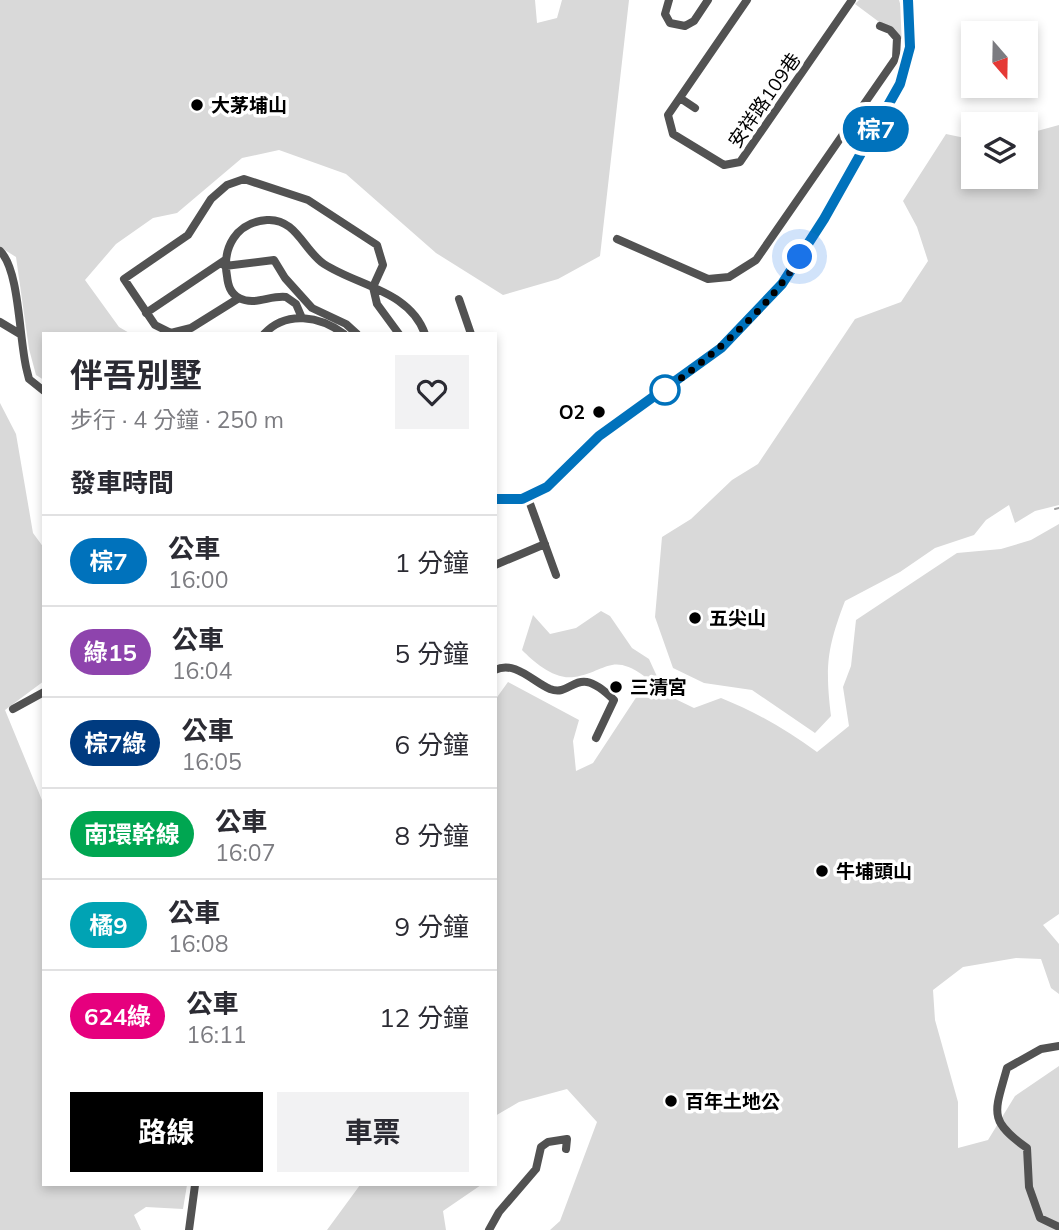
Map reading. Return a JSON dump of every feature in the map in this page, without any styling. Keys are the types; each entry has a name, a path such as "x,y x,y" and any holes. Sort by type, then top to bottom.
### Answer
{"street":[{"path":"669,0 665,14 670,23 685,26 694,21 708,0"},
{"name":"安祥路109巷","path":"747,0 668,115 673,134 724,165 740,162 852,0"},
{"path":"497,499 528,498 547,487 615,423 721,348 788,276 900,84 910,47 908,0"},
{"path":"617,239 708,279 729,277 756,260 768,247 896,58 897,38 890,30 880,26"},
{"path":"680,98 695,108"},
{"path":"239,298 179,332 163,330 146,313 124,279 188,235 211,199 227,185 244,179 308,200 377,244 383,265 373,287 377,304 398,332"},
{"path":"302,318 296,304 286,297 258,302 239,298 228,286 226,250 233,236 250,225 268,220 287,224 317,260 400,300 421,322 424,332"},
{"path":"0,251 11,275 29,379 42,389"},
{"path":"146,313 225,263 274,260 285,278 312,308 346,324 355,332"},
{"path":"459,299 470,332"},
{"path":"266,332 279,321 302,318 327,324 341,332"},
{"path":"0,322 8,324 20,334"},
{"path":"528,498 556,575"},
{"path":"497,564 545,544"},
{"path":"497,669 505,667 515,669 551,689 561,691 577,681 587,681 610,696 613,705 605,714 596,738"},
{"path":"13,709 42,693"},
{"path":"1059,1046 1041,1049 1007,1068 996,1107 1003,1131 1027,1148 1029,1187 1040,1218 1059,1227"},
{"path":"489,1230 499,1212 536,1169 541,1147 548,1142 567,1139 566,1149"},
{"path":"189,1230 195,1186"}],"shaded area":[{"path":"0,0 535,0 537,23 557,18 562,0 629,0 600,256 558,279 503,295 436,253 346,174 279,150 242,158 177,213 153,218 116,244 85,280 119,327 128,332 42,332 42,379 36,375 29,349 16,257 0,247"},
{"path":"859,0 899,0 904,17 902,39 855,4"},
{"path":"1059,125 1059,505 1035,511 1015,523 1009,505 986,520 974,535 935,548 900,572 845,601 829,657 831,716 815,733 752,690 704,683 673,668 655,617 662,537 691,519 732,480 758,464 855,319 901,302 928,261 917,227 903,201 946,134 961,137 961,189 1038,189 1038,131"},
{"path":"0,403 16,434 33,533 42,545 42,682 5,710 42,800 42,1186 187,1186 183,1209 146,1207 134,1215 141,1230 0,1230"},
{"path":"1059,524 1059,914 1043,925 1059,944 1059,994 1051,988 1041,959 1016,958 963,967 933,990 935,1020 958,1102 958,1148 988,1140 1015,1096 1059,1066 1059,1230 550,1230 560,1221 597,1122 567,1089 519,1102 497,1115 497,697 508,682 579,720 573,741 576,771 593,763 639,693 644,676 624,665 616,664 574,677 552,673 538,665 522,650 533,615 550,634 576,628 601,611 610,616 632,648 649,659 665,694 694,708 721,698 771,722 817,752 849,726 843,687 851,666 856,620 957,553 1001,549 1031,540"},
{"path":"359,1186 480,1186 443,1211 446,1230 327,1230"}],"waterway":[{"path":"1055,509 1059,508"}],"bus line":[{"name":"棕7","path":"497,499 522,499 547,487 574,458 624,416 658,395 721,348 782,284 824,219 900,84 910,47 911,9 908,0"}],"place":[{"name":"大茅埔山","path":"197,105"},
{"name":"O2","path":"599,412"},
{"name":"五尖山","path":"695,618"},
{"name":"三清宮","path":"616,687"},
{"name":"牛埔頭山","path":"822,871"},
{"name":"百年土地公","path":"671,1101"}],"route":[{"path":"665,390 658,395 721,348 782,284 800,257"}]}
